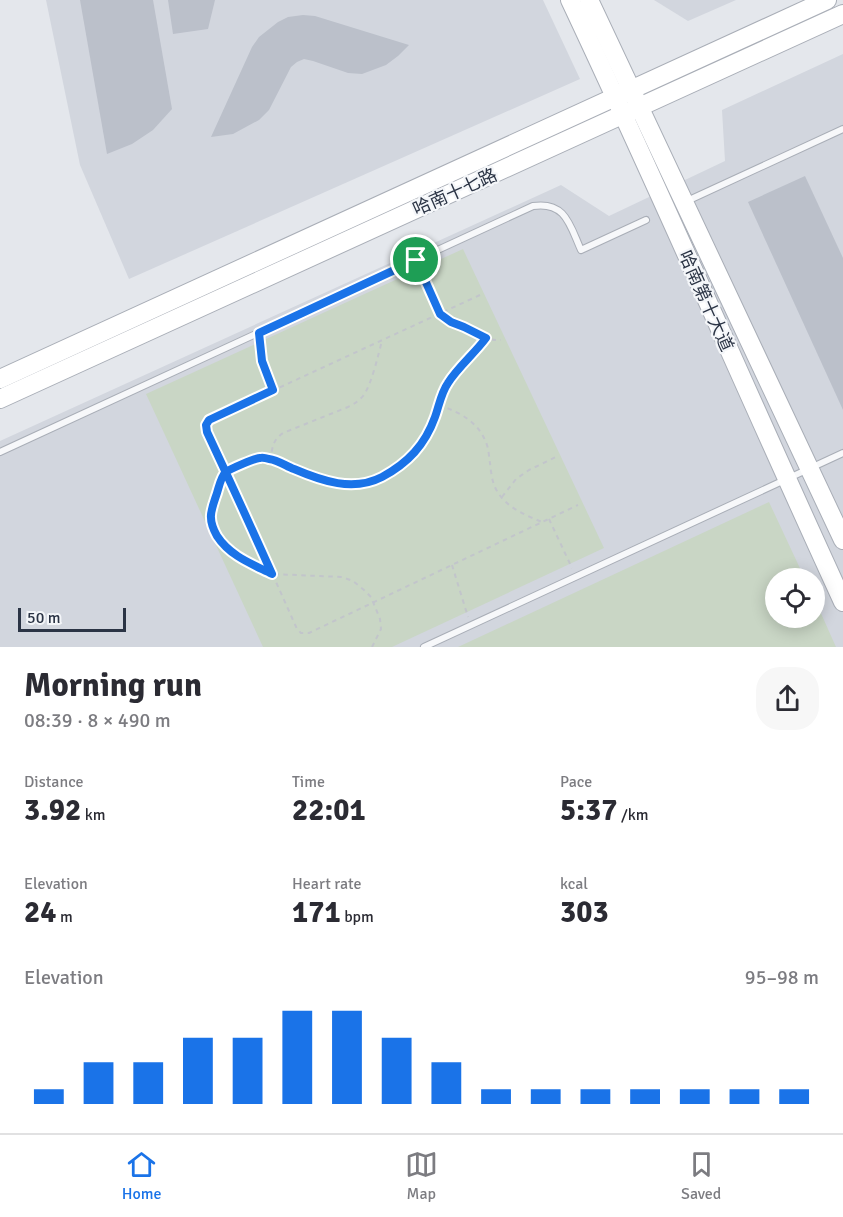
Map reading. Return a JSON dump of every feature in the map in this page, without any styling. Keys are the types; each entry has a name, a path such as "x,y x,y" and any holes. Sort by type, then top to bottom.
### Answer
{"street":[{"name":"哈南第十大道","path":"570,0 624,94"},
{"name":"哈南第十大道","path":"589,0 631,112 786,479 843,602"},
{"name":"哈南十七路","path":"0,379 828,0"},
{"name":"哈南十七路","path":"0,399 843,14"},
{"name":"哈南第十大道","path":"631,112 684,202 843,540"}],"lane":[{"path":"684,202 843,129"},
{"path":"0,452 533,206 544,205 562,212 581,250 646,220"},
{"path":"424,647 843,453"}],"path":[{"path":"416,260 440,314 451,322 493,341 501,340"},
{"path":"480,295 209,420 206,425 297,629 301,633 309,633 578,505"},
{"path":"259,333 262,361 273,390"},
{"path":"372,647 381,629 380,619 371,597 353,581 342,577 272,574 239,558 226,548 212,524 210,515 222,479 226,472 260,458 271,459 323,481 346,484 381,478 416,453 433,423 448,383 486,338"},
{"path":"271,459 273,443 277,438 348,407 363,397 382,340"},
{"path":"439,405 460,413 480,430 487,446 496,490 507,503 542,522"},
{"path":"502,497 516,479 556,457"},
{"path":"549,519 576,576"},
{"path":"452,565 471,626"}],"shaded area":[{"path":"46,0 543,0 580,79 129,279 80,165"},
{"path":"654,0 736,0 688,21"},
{"path":"843,54 843,647 0,647 0,441 561,185 609,216 725,161 722,110"}],"green space":[{"path":"463,249 604,548 392,647 263,647 146,394"},
{"path":"769,502 800,568 765,568 765,628 825,628 825,622 836,647 458,647"}],"building":[{"path":"80,0 153,0 172,109 153,130 132,144 107,154"},
{"path":"168,0 215,0 208,29 173,34"},
{"path":"315,16 409,45 386,65 362,74 348,73 304,59 297,62 291,67 269,110 259,120 233,134 211,137 252,47 259,37 288,17"},
{"path":"805,176 843,258 843,410 748,202"}],"route":[{"path":"416,260 259,333 262,361 273,390 209,420 206,425 207,432 226,472 272,574 239,558 226,548 212,524 210,515 226,472 260,458 271,459 323,481 339,484 354,484 381,478 416,453 433,423 448,383 486,338 451,322 440,314 416,260"}]}
